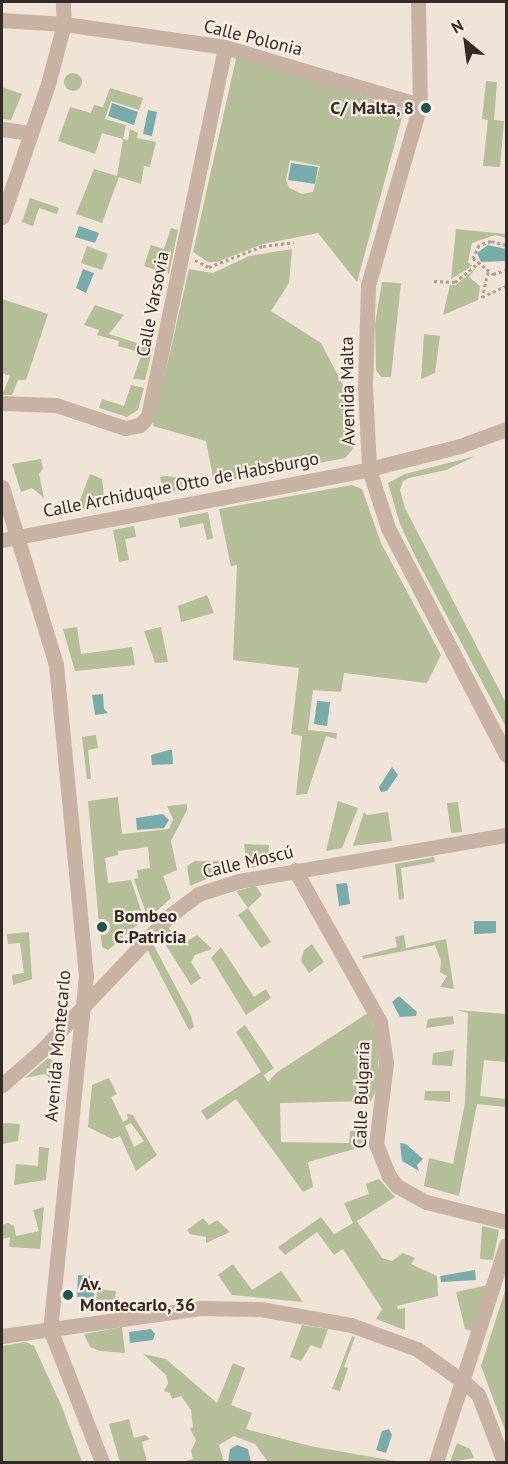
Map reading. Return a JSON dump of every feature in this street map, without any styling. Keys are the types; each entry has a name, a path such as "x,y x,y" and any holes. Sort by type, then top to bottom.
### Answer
{"street":[{"path":"2,217 31,133 64,24 63,2"},
{"name":"Avenida Malta","path":"418,2 420,105 368,285 365,386 369,468 388,528 507,755"},
{"name":"Calle Polonia","path":"2,20 64,24 225,47 420,105"},
{"name":"Calle Varsovia","path":"2,403 56,405 125,428 140,425 148,416 225,47"},
{"path":"2,129 31,133"},
{"name":"Calle Archiduque Otto de Habsburgo","path":"2,540 369,468 460,446 507,429"},
{"name":"Avenida Montecarlo","path":"2,487 56,665 86,976 50,1329 102,1462"},
{"name":"Calle Moscú","path":"2,1085 42,1050 168,916 198,894 235,882 296,870 507,835"},
{"name":"Calle Bulgaria","path":"296,870 380,1022 386,1063 376,1144 389,1176 397,1186 426,1202 507,1222"},
{"path":"436,1462 507,1245"},
{"path":"2,1336 200,1308 302,1315 351,1324 411,1347 478,1394 504,1462"}],"path":[{"path":"507,245 491,241 479,245 474,250 477,264 488,272 507,270"},
{"path":"183,254 209,267 263,246 294,242"},
{"path":"434,281 455,282 477,264"},
{"path":"488,272 482,297 507,286"}],"green space":[{"path":"237,54 404,110 357,282 318,233 263,244 217,262 208,262 193,252","holes":["290,160 320,166 313,192 302,194 289,188 286,180"]},
{"path":"73,73 79,76 82,82 79,88 73,91 67,88 64,82 67,76"},
{"path":"486,81 497,82 494,120 504,121 500,167 483,166 488,120 482,119"},
{"path":"2,87 22,94 11,120 2,119"},
{"path":"110,88 143,98 139,110 111,101 105,119 126,125 123,139 102,133 95,154 58,141 70,107 91,113 94,105 103,107"},
{"path":"130,129 138,133 137,138 156,142 150,167 144,166 141,184 119,177 102,223 76,214 94,169 117,176 123,139 128,140"},
{"path":"30,198 59,208 57,214 39,208 33,226 22,222"},
{"path":"171,228 178,230 169,274 144,266 151,245 164,249"},
{"path":"456,229 506,234 506,238 495,235 472,243 468,262 472,266 451,279"},
{"path":"87,246 108,254 102,270 81,263"},
{"path":"292,249 289,283 271,311 321,343 346,391 353,393 353,449 345,458 214,483 206,441 153,426 189,269 213,273 249,256"},
{"path":"476,268 469,277 480,286 478,300 443,315 450,285 456,285"},
{"path":"382,282 401,283 391,377 381,377 376,370 375,324"},
{"path":"2,299 48,314 26,380 18,380 12,395 2,395 10,376 2,373"},
{"path":"95,305 124,315 109,334 153,348 145,380 133,379 142,353 118,346 119,341 97,335 99,330 84,325"},
{"path":"424,334 440,336 435,373 421,379"},
{"path":"131,385 144,388 138,410 127,417 99,408 102,399 124,406"},
{"path":"476,456 446,470 409,478 403,481 400,490 405,508 506,703 506,727 416,558 400,524 388,483 405,474"},
{"path":"41,459 43,469 39,474 44,498 32,488 21,492 12,464"},
{"path":"90,474 102,479 105,504 76,510"},
{"path":"160,477 181,478 183,489 163,493"},
{"path":"352,485 362,489 381,543 441,655 427,683 344,673 341,692 313,690 308,730 337,733 336,739 326,736 307,794 296,795 302,736 291,734 299,668 233,660 237,565 231,566 219,509"},
{"path":"208,512 213,538 207,540 203,523 180,528 178,518"},
{"path":"134,526 136,537 125,539 129,560 119,562 113,530"},
{"path":"207,595 214,613 181,622 178,606"},
{"path":"77,627 81,654 132,647 135,665 75,671 63,629"},
{"path":"161,627 168,662 155,663 144,631"},
{"path":"96,735 98,748 88,750 91,779 87,779 82,737"},
{"path":"118,797 122,834 169,829 173,819 167,806 187,804 187,810 171,841 177,870 163,876 171,898 148,919 134,879 138,878 137,870 150,868 148,847 118,851 118,855 105,858 108,883 131,880 144,919 108,950 102,947 100,929 104,925 99,924 88,801"},
{"path":"338,801 358,808 342,848 326,851"},
{"path":"458,802 462,832 451,833 447,803"},
{"path":"364,812 367,815 388,812 392,841 353,846"},
{"path":"244,844 269,845 268,864 247,869"},
{"path":"434,857 435,862 401,868 404,898 399,900 395,864"},
{"path":"195,861 222,861 223,872 190,886 187,866"},
{"path":"256,886 262,895 248,908 236,891"},
{"path":"248,908 271,942 261,948 238,915"},
{"path":"169,928 180,946 197,935 212,949 195,955 191,962 201,978 191,985 160,936"},
{"path":"29,932 32,979 13,985 12,975 24,973 20,943 8,944 7,934"},
{"path":"404,935 406,948 446,939 454,989 440,987 447,976 440,972 441,961 435,945 363,959 362,956 397,947 395,937"},
{"path":"153,944 191,1016 194,1027 189,1030 147,949"},
{"path":"312,944 324,962 309,973 301,961 304,950"},
{"path":"221,947 254,997 266,989 271,998 246,1015 211,958"},
{"path":"457,1010 506,1014 506,1062 484,1060 480,1096 506,1099 506,1107 477,1104 459,1196 424,1186 429,1158 453,1164 465,1103 468,1013"},
{"path":"368,1013 376,1032 379,1071 379,1085 371,1101 280,1103 281,1142 349,1143 350,1131 364,1130 365,1146 308,1162 313,1187 303,1192 236,1099 207,1120 201,1111 261,1072 236,1032 245,1025 274,1068 264,1075 268,1082 276,1073"},
{"path":"453,1016 454,1024 426,1028 428,1019"},
{"path":"454,1050 452,1066 432,1065 433,1053"},
{"path":"48,1058 56,1062 55,1083 45,1074 25,1078"},
{"path":"109,1078 117,1094 111,1097 123,1122 128,1119 127,1114 133,1115 157,1155 136,1171 120,1136 112,1139 88,1127 92,1085","holes":["131,1123 144,1141 134,1147 125,1126"]},
{"path":"425,1091 450,1091 450,1102 424,1100"},
{"path":"2,1123 20,1124 18,1141 2,1144"},
{"path":"39,1147 49,1148 46,1180 14,1185 16,1164 38,1166"},
{"path":"379,1179 395,1197 357,1221 382,1258 392,1261 403,1253 415,1258 411,1264 437,1276 438,1296 397,1306 398,1309 405,1308 405,1330 376,1319 382,1309 343,1249 334,1255 317,1232 285,1255 278,1247 321,1217 334,1234 353,1223 344,1203 369,1194 366,1184"},
{"path":"44,1207 40,1249 9,1247 10,1237 2,1239 2,1225 8,1223 14,1226 16,1236 39,1231 33,1210"},
{"path":"203,1218 209,1225 217,1220 230,1232 206,1243 206,1237 190,1234 187,1230"},
{"path":"482,1226 499,1230 493,1260 480,1259"},
{"path":"233,1264 252,1290 281,1271 303,1302 232,1295 218,1275"},
{"path":"488,1285 472,1331 465,1329 456,1292"},
{"path":"506,1288 506,1433 481,1366"},
{"path":"97,1289 116,1291 115,1304 96,1308"},
{"path":"302,1325 328,1329 321,1349 311,1345 301,1361 290,1357"},
{"path":"122,1327 125,1353 100,1351 90,1347 84,1334"},
{"path":"352,1336 355,1337 344,1367 348,1368 340,1391 332,1389"},
{"path":"26,1342 34,1346 62,1407 82,1462 2,1462 2,1346"},
{"path":"143,1354 166,1359 217,1403 233,1363 245,1368 231,1405 252,1413 246,1429 310,1446 400,1462 268,1462 255,1444 234,1436 219,1445 224,1462 181,1462 193,1459 191,1451 196,1440 190,1429 193,1427 191,1410 181,1396 172,1399 170,1393 164,1391 168,1383 166,1375"},
{"path":"129,1419 134,1438 145,1435 150,1439 142,1442 147,1462 120,1462 109,1424"},
{"path":"457,1443 470,1449 474,1458 450,1462"}],"water":[{"path":"112,103 138,112 134,125 108,116"},
{"path":"148,110 157,112 152,136 143,134"},
{"path":"291,163 318,167 315,184 288,180"},
{"path":"79,226 99,233 95,243 75,237"},
{"path":"488,245 506,249 506,261 481,262 477,253"},
{"path":"83,269 94,273 86,293 76,288"},
{"path":"103,694 104,709 108,713 95,715 92,695"},
{"path":"317,701 330,702 327,726 314,724"},
{"path":"172,750 173,764 152,765 151,755"},
{"path":"392,767 398,775 387,791 381,792 379,787"},
{"path":"163,814 169,820 164,828 137,830 136,818"},
{"path":"347,883 350,904 339,906 336,884"},
{"path":"474,921 496,921 496,933 474,934"},
{"path":"399,996 417,1012 416,1016 400,1017 392,1002"},
{"path":"400,1143 406,1144 423,1159 417,1165 419,1171 402,1161"},
{"path":"475,1270 476,1280 441,1282 440,1276"},
{"path":"78,1275 90,1276 88,1290 94,1293 94,1298 77,1297"},
{"path":"151,1329 155,1334 153,1340 130,1343 129,1332"},
{"path":"389,1429 392,1435 386,1453 376,1450 382,1431"},
{"path":"237,1445 248,1449 251,1462 228,1462 230,1449"}],"place":[{"name":"C/ Malta, 8","path":"426,108"},
{"name":"Bombeo C.Patricia","path":"102,927"},
{"name":"Av. Montecarlo, 36","path":"68,1295"}]}
